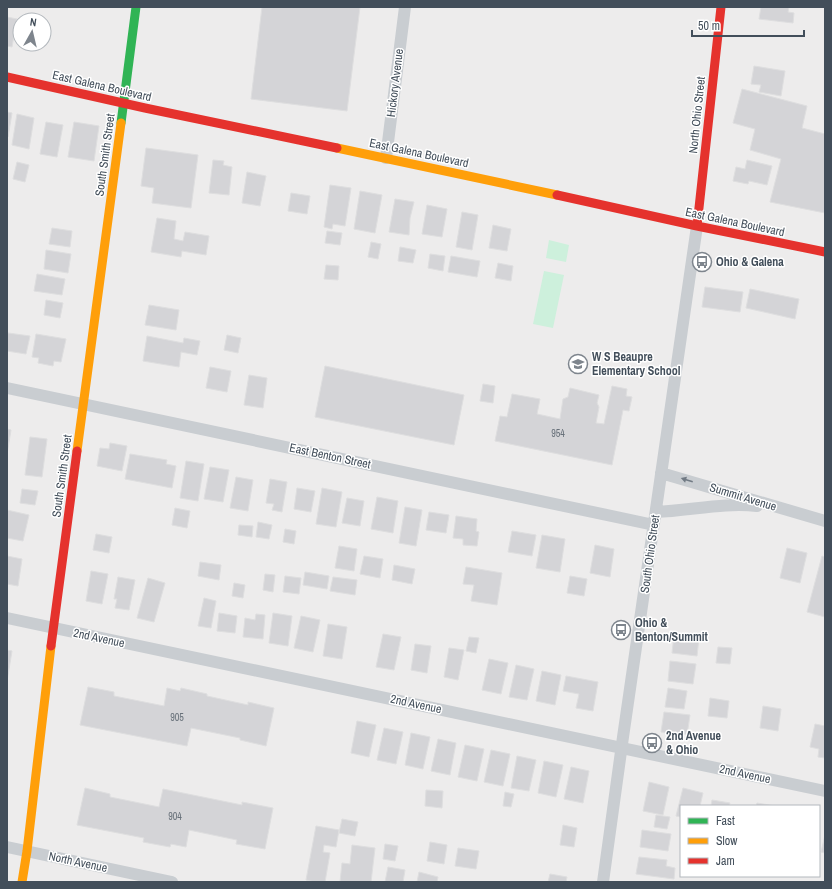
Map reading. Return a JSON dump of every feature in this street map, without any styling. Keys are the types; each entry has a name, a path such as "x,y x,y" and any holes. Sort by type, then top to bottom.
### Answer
{"main road":[{"name":"South Smith Street","path":"22,882 27,851 53,628 136,7"},
{"name":"North Ohio Street","path":"697,226 721,7"},
{"name":"East Galena Boulevard","path":"7,77 124,104 386,158 697,226 825,252"}],"street":[{"name":"Hickory Avenue","path":"386,158 405,7"},
{"name":"South Ohio Street","path":"603,882 697,226"},
{"name":"East Benton Street","path":"7,388 654,524"},
{"name":"Summit Avenue","path":"661,473 825,521"},
{"path":"656,512 729,505 748,505 792,512"},
{"name":"2nd Avenue","path":"7,618 825,791"},
{"name":"North Avenue","path":"7,847 172,882"}],"green space":[{"path":"549,240 569,245 566,262 546,258"},
{"path":"544,271 564,275 553,328 533,324"}],"building":[{"path":"262,7 360,7 347,111 251,99"},
{"path":"761,7 789,7 788,12 794,13 793,23 759,19"},
{"path":"7,17 12,18 12,47 7,46"},
{"path":"754,66 785,71 781,96 759,92 761,85 751,84"},
{"path":"742,89 807,106 802,128 825,134 825,213 770,202 781,159 750,150 755,129 733,123"},
{"path":"7,112 12,113 8,137 7,137"},
{"path":"17,114 34,118 29,149 12,145"},
{"path":"46,122 63,125 57,157 40,154"},
{"path":"74,122 99,126 94,161 68,157"},
{"path":"146,148 198,155 191,208 152,203 154,188 141,186"},
{"path":"213,160 224,161 223,165 232,167 229,195 209,193"},
{"path":"747,160 772,166 767,185 749,181 748,184 733,181 736,167 745,169"},
{"path":"17,162 29,165 25,182 13,179"},
{"path":"247,172 266,176 260,206 242,203"},
{"path":"330,185 351,188 345,226 333,224 332,229 324,227"},
{"path":"360,191 382,195 375,233 354,229"},
{"path":"291,193 310,196 307,214 288,211"},
{"path":"395,199 414,202 410,218 409,235 389,232"},
{"path":"427,205 447,209 442,237 422,234"},
{"path":"462,212 478,215 472,250 456,247"},
{"path":"157,218 176,221 174,239 183,241 185,232 209,236 206,255 182,251 181,257 151,252"},
{"path":"493,225 511,229 507,251 489,248"},
{"path":"52,228 72,231 70,247 49,244"},
{"path":"327,231 342,233 340,245 325,243"},
{"path":"371,242 381,244 378,259 368,257"},
{"path":"400,247 416,250 413,263 398,261"},
{"path":"46,250 71,254 68,273 44,269"},
{"path":"430,254 445,256 443,271 428,268"},
{"path":"451,256 480,261 477,277 448,272"},
{"path":"498,263 513,266 511,281 495,278"},
{"path":"326,265 339,266 338,280 324,279"},
{"path":"37,274 65,279 62,295 34,291"},
{"path":"705,287 743,292 740,312 702,307"},
{"path":"750,289 799,299 795,319 746,308"},
{"path":"46,300 63,303 60,318 44,315"},
{"path":"149,305 179,310 176,330 145,325"},
{"path":"8,333 30,336 26,354 7,351"},
{"path":"36,334 66,339 61,362 54,361 53,366 38,363 39,358 32,357"},
{"path":"227,335 241,338 238,353 224,350"},
{"path":"147,336 183,343 184,338 200,341 197,355 181,352 179,367 143,361"},
{"path":"325,366 464,395 454,445 315,417"},
{"path":"210,367 231,371 227,392 206,388"},
{"path":"249,375 267,378 263,408 244,405"},
{"path":"483,384 495,386 493,403 480,401"},
{"path":"612,386 627,389 626,396 632,397 629,411 623,410 612,465 495,441 500,416 507,417 512,394 540,399 537,414 560,419 563,399 568,397 570,388 599,395 597,403 599,407 596,423 604,424"},
{"path":"7,429 11,430 7,454"},
{"path":"30,437 47,439 42,477 25,475"},
{"path":"110,443 127,446 122,471 97,466 100,448 109,449"},
{"path":"130,454 167,460 166,464 176,466 172,488 125,479"},
{"path":"186,461 204,464 198,501 180,498"},
{"path":"210,467 229,470 223,502 204,499"},
{"path":"236,477 253,480 248,511 230,508"},
{"path":"270,479 287,482 282,512 272,510 274,504 266,503"},
{"path":"297,488 315,491 311,512 294,509"},
{"path":"322,488 342,492 336,527 316,524"},
{"path":"22,489 38,491 35,505 20,503"},
{"path":"377,497 398,501 393,533 371,529"},
{"path":"347,498 364,501 360,526 342,523"},
{"path":"405,507 422,510 416,546 399,543"},
{"path":"175,508 190,511 187,528 172,525"},
{"path":"7,510 29,515 23,541 7,538"},
{"path":"429,512 449,515 446,533 426,530"},
{"path":"456,516 477,519 476,531 479,532 477,546 463,545 463,539 453,538"},
{"path":"258,522 272,525 269,539 256,537"},
{"path":"239,525 253,526 252,537 238,535"},
{"path":"285,529 296,531 294,544 283,542"},
{"path":"512,531 536,535 532,556 508,552"},
{"path":"96,534 112,537 109,553 93,550"},
{"path":"542,535 565,539 560,572 536,568"},
{"path":"595,545 614,549 610,577 590,573"},
{"path":"339,546 357,549 354,571 335,568"},
{"path":"787,548 807,553 800,583 780,578"},
{"path":"7,556 22,559 18,586 7,584"},
{"path":"364,556 383,559 380,578 360,574"},
{"path":"822,556 825,557 825,617 807,612"},
{"path":"200,562 221,565 219,580 198,576"},
{"path":"394,565 415,569 412,584 392,580"},
{"path":"466,567 502,573 497,605 471,601 474,585 463,584"},
{"path":"91,571 108,574 102,604 86,601"},
{"path":"305,572 329,576 327,589 303,585"},
{"path":"265,574 275,575 273,592 263,590"},
{"path":"285,576 301,578 299,594 283,592"},
{"path":"570,576 587,579 584,596 567,593"},
{"path":"118,577 135,580 129,610 115,608 117,599 114,599"},
{"path":"333,577 357,580 355,595 330,591"},
{"path":"148,578 165,583 154,622 137,618"},
{"path":"234,583 245,585 243,598 232,596"},
{"path":"204,598 216,601 211,628 198,626"},
{"path":"219,613 237,616 235,633 217,631"},
{"path":"273,613 292,616 288,646 269,643"},
{"path":"256,614 265,615 263,639 243,637 245,618 255,620"},
{"path":"301,616 320,620 313,652 294,648"},
{"path":"328,624 347,627 342,659 323,656"},
{"path":"383,634 401,637 394,670 376,667"},
{"path":"674,635 699,638 697,656 672,653"},
{"path":"469,637 479,638 476,653 466,651"},
{"path":"415,644 431,646 427,673 411,670"},
{"path":"718,647 732,648 730,664 716,663"},
{"path":"449,648 464,650 458,680 444,677"},
{"path":"7,650 12,651 7,681"},
{"path":"489,659 508,663 501,694 482,690"},
{"path":"670,661 696,664 693,684 668,681"},
{"path":"516,665 534,669 527,700 509,697"},
{"path":"542,671 561,675 555,705 536,701"},
{"path":"566,676 598,682 593,711 576,708 579,694 563,691"},
{"path":"88,687 114,692 114,696 164,706 167,688 180,691 181,688 207,694 207,696 248,705 248,702 274,708 266,746 240,740 240,738 191,728 187,746 80,725"},
{"path":"668,688 687,691 684,709 665,707"},
{"path":"710,698 729,701 727,718 708,716"},
{"path":"763,706 781,709 778,731 760,728"},
{"path":"664,712 690,715 687,735 661,732"},
{"path":"357,721 376,725 369,757 351,753"},
{"path":"815,724 825,726 825,758 818,757 819,749 810,747"},
{"path":"384,728 403,732 396,764 377,760"},
{"path":"411,733 430,737 423,769 405,765"},
{"path":"438,739 456,743 450,775 431,771"},
{"path":"465,745 484,749 477,781 458,777"},
{"path":"491,750 510,754 503,786 484,782"},
{"path":"517,756 536,760 529,791 511,788"},
{"path":"544,761 563,765 556,797 538,793"},
{"path":"571,767 589,771 583,803 564,799"},
{"path":"649,782 669,787 663,815 643,811"},
{"path":"85,788 110,794 110,797 159,807 163,789 242,805 242,802 273,808 265,849 236,844 237,840 189,830 186,847 171,844 170,847 143,842 144,838 77,825"},
{"path":"683,788 703,793 700,805 680,805 680,817 676,816"},
{"path":"426,790 443,791 442,808 425,806"},
{"path":"505,792 514,794 511,807 503,806"},
{"path":"712,800 730,803 729,805 711,805"},
{"path":"757,803 769,805 756,805"},
{"path":"656,815 670,817 667,829 654,827"},
{"path":"342,819 358,822 355,836 339,833"},
{"path":"563,825 577,828 574,847 560,845"},
{"path":"316,826 339,830 336,847 324,845 323,852 330,853 325,882 306,880"},
{"path":"642,830 671,834 668,851 640,847"},
{"path":"825,835 825,853 821,852"},
{"path":"430,842 447,845 444,864 427,861"},
{"path":"385,844 398,846 395,861 383,859"},
{"path":"352,845 375,848 371,882 340,882 342,863 350,864"},
{"path":"458,848 479,851 476,869 455,866"},
{"path":"639,857 667,860 666,866 675,868 674,879 636,874"},
{"path":"388,867 405,870 403,882 385,882"},
{"path":"419,872 438,877 437,882 417,882"},
{"path":"550,874 567,877 566,882 548,882"}],"traffic: fast":[{"path":"121,123 136,7"}],"traffic: slow":[{"path":"77,451 121,123"},
{"path":"337,148 557,195"},
{"path":"22,882 51,646"}],"traffic: jam":[{"path":"697,226 721,7"},
{"path":"7,77 145,108 337,148"},
{"path":"557,195 825,252"},
{"path":"51,646 77,451"}],"place":[{"name":"Ohio & Galena","path":"702,262"},
{"name":"W S Beaupre Elementary School","path":"578,364"},
{"name":"Ohio & Benton/Summit","path":"621,630"},
{"name":"2nd Avenue & Ohio","path":"652,743"}]}
